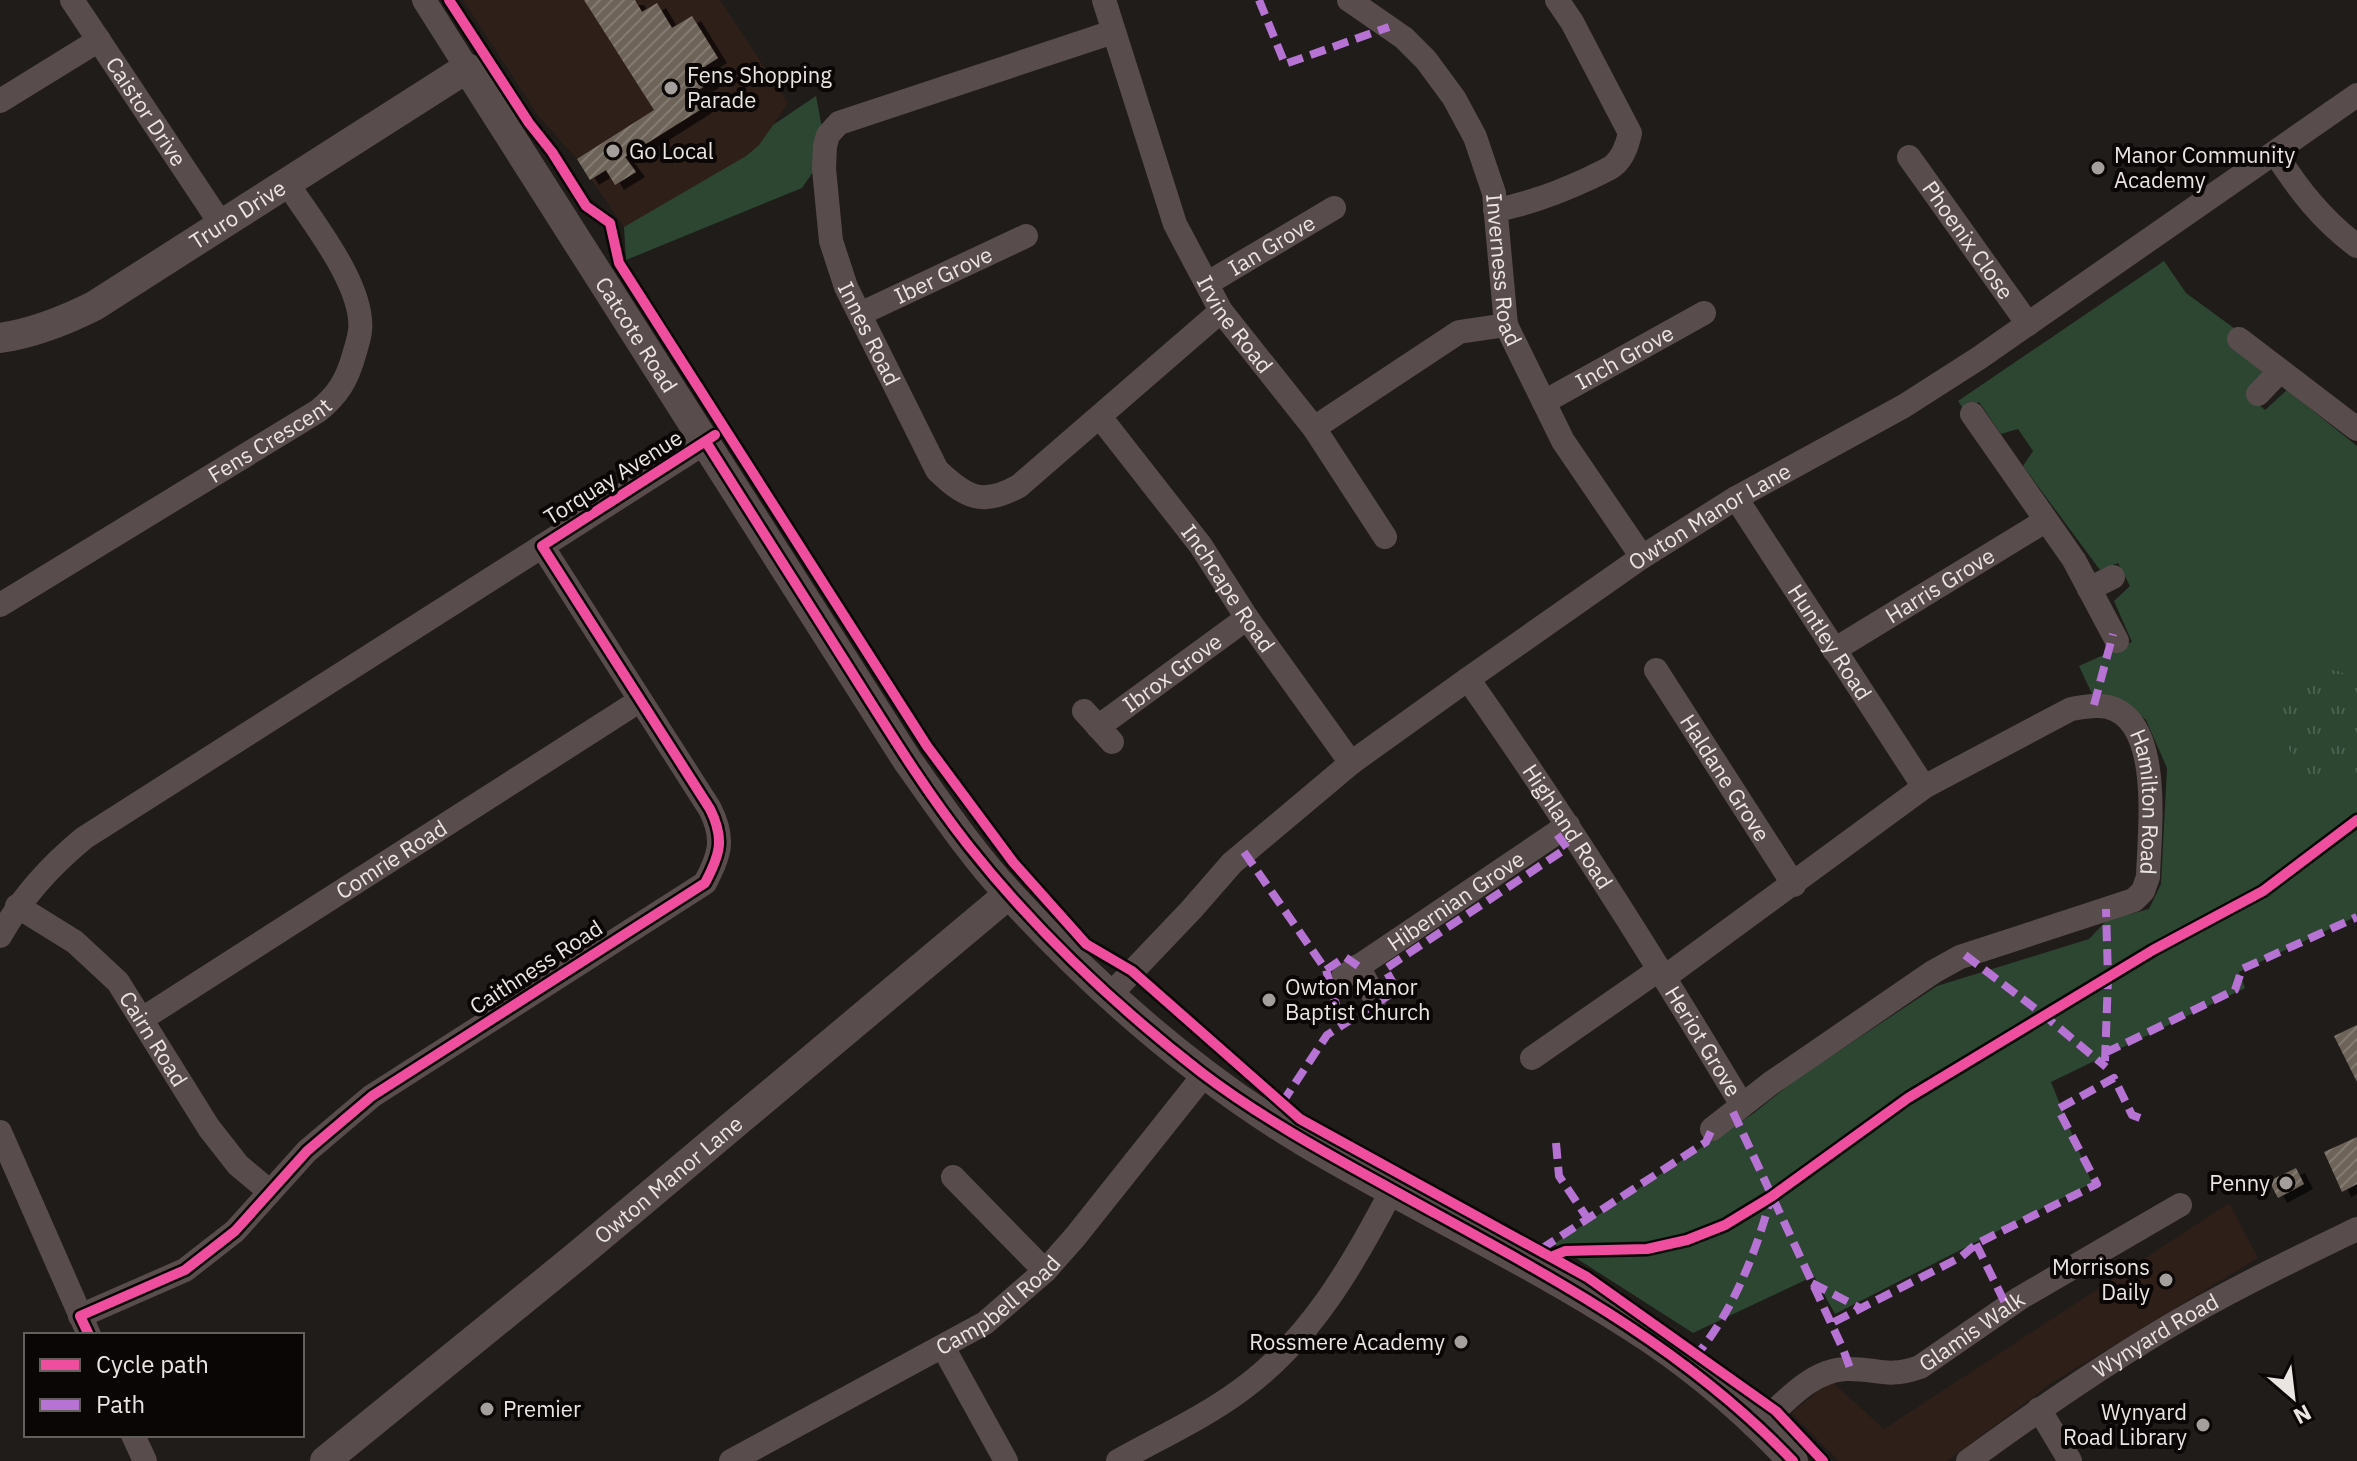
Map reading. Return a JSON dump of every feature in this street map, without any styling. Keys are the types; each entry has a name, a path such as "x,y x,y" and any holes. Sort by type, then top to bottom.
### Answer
{"street":[{"name":"Caistor Drive","path":"72,0 221,224"},
{"name":"Catcote Road","path":"424,0 907,760 967,844 1009,894 1109,996 1204,1075 1304,1141 1539,1270 1632,1326 1687,1366 1759,1426 1793,1461"},
{"name":"Irvine Road","path":"1104,0 1175,224 1221,311 1314,428 1385,537"},
{"name":"Inverness Road","path":"1349,0 1404,38 1426,60 1454,98 1475,137 1494,193 1506,325 1563,441 1642,557"},
{"path":"1495,210 1541,200 1573,186 1613,166 1628,144 1630,133 1572,22 1557,0"},
{"name":"Innes Road","path":"1113,32 839,123 828,135 824,169 831,241 846,287 937,470 954,486 986,499 1003,495 1019,486 1221,311"},
{"path":"0,101 99,40"},
{"name":"Truro Drive","path":"0,338 21,335 61,322 94,306 467,68"},
{"name":"Owton Manor Lane","path":"1109,996 1232,863 1351,763 1642,557 1736,498 1904,406 2028,324 2357,95"},
{"path":"2275,153 2302,195 2330,226 2357,246"},
{"name":"Phoenix Close","path":"1909,157 1948,191 2028,324"},
{"name":"Fens Crescent","path":"0,605 305,419 335,397 347,378 360,330 358,304 349,279 287,183"},
{"name":"Ian Grove","path":"1208,283 1335,210"},
{"name":"Iber Grove","path":"860,314 1026,236"},
{"name":"Inch Grove","path":"1544,402 1704,313"},
{"path":"1314,428 1459,332 1506,325"},
{"path":"2239,339 2357,429"},
{"path":"2258,394 2280,371"},
{"path":"1972,414 2008,446 2045,521 2062,542 2117,641"},
{"name":"Inchcape Road","path":"1100,417 1201,546 1247,618 1351,763"},
{"name":"Torquay Avenue","path":"0,936 17,906 56,862 84,838 706,442"},
{"name":"Huntley Road","path":"1736,498 1924,787"},
{"name":"Harris Grove","path":"1834,650 2045,521"},
{"name":"Caithness Road","path":"84,1326 185,1270 235,1231 269,1191 335,1124 372,1096 705,883 718,858 718,832 714,818 542,546"},
{"path":"2089,589 2113,577"},
{"name":"Ibrox Grove","path":"1098,727 1247,618"},
{"name":"Haldane Grove","path":"1656,670 1794,885"},
{"name":"Highland Road","path":"1468,679 1568,825 1662,973"},
{"name":"Comrie Road","path":"142,1019 639,701"},
{"name":"Hamilton Road","path":"1662,973 1794,885 1924,787 2071,709 2094,705 2111,707 2125,715 2136,731 2149,770 2148,877 2143,891 2134,900 1960,957 1808,1057 1712,1129"},
{"name":"Hibernian Grove","path":"1375,998 1350,972 1568,825"},
{"name":"Owton Manor Lane","path":"325,1461 577,1256 1009,894"},
{"name":"Cairn Road","path":"17,906 75,942 118,982 209,1128 238,1165 269,1191"},
{"path":"1532,1058 1662,973"},
{"name":"Heriot Grove","path":"1662,973 1742,1105"},
{"name":"Campbell Road","path":"731,1461 985,1323 1045,1271 1204,1075"},
{"path":"0,1132 84,1326"},
{"path":"951,1179 1045,1271"},
{"path":"1118,1461 1241,1390 1283,1355 1336,1288 1392,1190"},
{"name":"Glamis Walk","path":"1759,1426 1818,1375 1850,1368 1883,1374 1903,1373 1920,1367 2020,1298 2180,1205"},
{"name":"Wynyard Road","path":"1968,1461 2085,1378 2200,1308 2357,1229"},
{"path":"943,1347 1006,1461"},
{"path":"2039,1409 2070,1461"},
{"path":"134,1437 145,1461"}],"shaded area":[{"path":"463,0 720,0 788,103 759,145 746,156 624,227 577,159 539,117"},
{"path":"2229,1203 2258,1258 2053,1382 1947,1461 1839,1461 1791,1413 1831,1381 1884,1429"}],"green space":[{"path":"816,96 822,128 817,166 802,188 626,260 624,227 746,156 759,145 773,125"},
{"path":"2164,261 2186,293 2238,331 2266,375 2251,398 2265,410 2287,390 2357,446 2357,916 2239,972 2245,988 2051,1082 2092,1183 1835,1314 1814,1276 1693,1333 1554,1244 1754,1113 1795,1080 1937,986 2089,939 2107,920 2149,909 2161,884 2167,768 2146,720 2122,700 2092,694 2079,666 2132,642 2114,601 2130,586 2118,563 2100,570 2023,466 2033,451 2018,429 2001,434 1979,402 1964,410 1958,401"},
{"path":"2335,670 2357,678 2357,773 2307,785 2275,721 2293,681 2309,673"}],"building":[{"name":"Fens Shopping Parade","path":"584,0 635,0 642,12 657,3 672,28 692,16 718,58 701,69 710,83 693,93 703,108 625,157 636,172 615,185 606,170 590,180 577,159 654,110"},
{"path":"2357,1025 2357,1082 2334,1036"},
{"path":"2357,1137 2357,1184 2342,1192 2324,1152"},
{"name":"Penny","path":"2296,1168 2304,1184 2278,1198 2269,1181"}],"marked path":[{"path":"1259,0 1285,64 1389,27"},
{"path":"2094,705 2113,634"},
{"path":"1282,1103 1327,1035 1397,990 1385,969 1567,848 1556,833"},
{"path":"1244,852 1326,970 1342,1025"},
{"path":"2105,1061 2108,978 2106,909"},
{"path":"2105,1053 2235,990 2242,969 2357,917"},
{"path":"1965,955 2106,1067"},
{"path":"1326,970 1345,957 1358,966"},
{"path":"1834,1322 1961,1257 1976,1244 2097,1184 2058,1109 2114,1078 2132,1115 2140,1118"},
{"path":"1733,1112 1850,1368"},
{"path":"1541,1249 1706,1142 1712,1129"},
{"path":"1556,1143 1559,1176 1588,1219"},
{"path":"1694,1358 1720,1322 1741,1282 1771,1197"},
{"path":"1976,1244 2007,1307"},
{"path":"1812,1283 1860,1308"}],"cycle path":[{"path":"449,0 586,206 610,223 619,263 927,746 1013,862 1086,944 1132,971 1300,1119 1587,1277 1776,1411 1823,1461"},
{"path":"88,1333 80,1316 185,1270 235,1231 307,1151 372,1096 705,883 719,847 718,829 710,809 542,546 715,435"},
{"path":"706,442 936,802 994,876 1078,966 1139,1021 1224,1089 1314,1146 1599,1307 1700,1377 1748,1417 1793,1461"},
{"path":"1553,1256 1565,1251 1647,1249 1687,1240 1725,1225 1771,1197 1908,1098 2153,950 2263,891 2357,820"}],"place":[{"name":"Fens Shopping Parade","path":"671,88"},
{"name":"Go Local","path":"613,151"},
{"name":"Manor Community Academy","path":"2098,168"},
{"name":"Owton Manor Baptist Church","path":"1269,1000"},
{"name":"Penny","path":"2286,1183"},
{"name":"Morrisons Daily","path":"2166,1280"},
{"name":"Rossmere Academy","path":"1461,1342"},
{"name":"Premier","path":"487,1409"},
{"name":"Wynyard Road Library","path":"2203,1425"}]}
